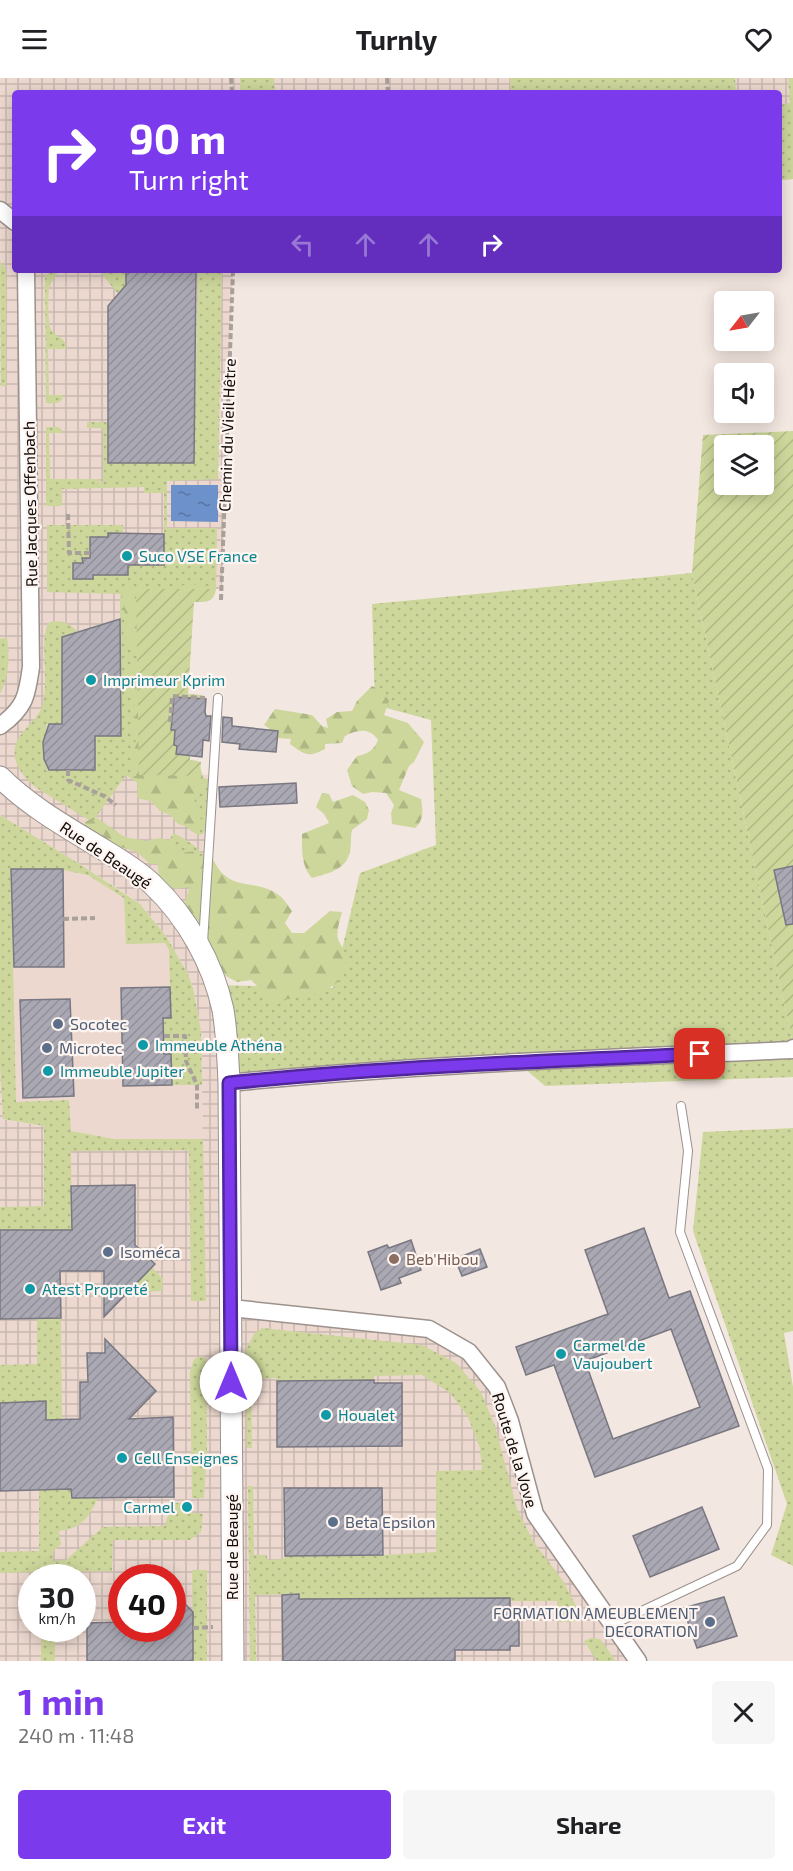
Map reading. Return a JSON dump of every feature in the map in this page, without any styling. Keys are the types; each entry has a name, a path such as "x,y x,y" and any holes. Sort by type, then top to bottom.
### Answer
{"street":[{"path":"0,210 12,220"},
{"name":"Rue Jacques Offenbach","path":"0,726 16,714 27,694 31,667 26,273"},
{"name":"Rue de Beaugé","path":"0,777 30,804 111,854 152,884 184,920 202,952 216,985 222,1009 229,1083 233,1661"},
{"path":"229,1083 298,1076 518,1062 792,1050 793,1048"},
{"name":"Route de la Vove","path":"231,1308 429,1329 469,1352 497,1387 510,1421 535,1514 638,1661"}],"lane":[{"path":"202,952 218,698"},
{"path":"614,1624 737,1566 767,1525 768,1469 680,1232 688,1150 681,1106"}],"path":[{"name":"Chemin du Vieil Hêtre","path":"221,600 233,273"},
{"path":"68,514 69,554 90,553"},
{"path":"170,722 172,696 218,698"},
{"path":"68,770 68,780 104,796 116,805"},
{"path":"63,919 95,918"},
{"path":"164,1036 185,1036 186,1061 196,1085 197,1110"},
{"path":"72,1047 100,1046"}],"shaded area":[{"path":"0,78 793,78 793,179 782,180 782,90 12,90 12,273 233,273 222,589 136,589 139,775 213,775 202,952 216,985 231,1308 429,1329 469,1352 497,1387 527,1488 638,1661 0,1661 0,1006 3,1119 114,1139 203,1139 201,1031 193,988 188,974 166,936 140,903 0,815"},
{"path":"0,815 140,903 166,936 201,1031 203,1139 114,1139 3,1119 0,1006"}],"green space":[{"path":"240,78 274,78 275,90 240,90"},
{"path":"510,78 735,78 736,90 511,90"},
{"path":"788,78 793,78 793,179 782,180 782,104 790,103"},
{"path":"0,261 6,269 6,386 1,386"},
{"path":"49,273 57,273 49,289 49,324 52,331 66,345 66,349 48,349 49,395 63,395 62,400 52,404 46,403 45,276"},
{"path":"101,273 126,273 126,285 118,294"},
{"path":"198,273 222,273 218,479 167,481 167,528 217,528 216,589 136,589 139,775 200,776 209,780 207,827 203,834 198,835 191,831 183,821 185,817 126,775 96,817 155,859 174,833 201,852 204,856 201,865 154,860 35,787 22,774 15,757 15,749 20,736 35,719 42,706 45,685 44,642 48,623 68,624 79,632 120,619 120,594 47,592 47,525 123,525 123,533 90,538 90,558 82,558 83,563 73,563 74,579 93,579 93,564 108,575 128,575 128,565 164,565 164,493 144,493 144,487 62,489 62,506 46,506 46,427 59,427 62,430 62,433 49,433 50,479 100,479 99,482 103,482 103,428 87,428 87,422 108,422 109,463 194,462","holes":["120,620 121,736 95,736 94,770 47,770 43,747 47,724 62,724 62,637"]},
{"path":"793,431 793,1044 692,573 703,435"},
{"path":"692,573 793,1044 793,1077 545,1086 517,1062 229,1083 216,985 333,988 360,873 436,845 431,720 375,705 372,604"},
{"path":"200,584 210,587 212,592 199,602 187,602 163,685 170,757 190,756 190,760 198,761 203,776 201,787 194,794 196,797 194,800 200,808 199,817 204,822 204,828 195,833 191,828 178,824 170,815 160,811 151,801 140,799 137,796 138,781 134,774 132,758 136,743 131,726 135,716 135,707 125,687 125,680 129,672 139,663 139,656 125,638 123,631 126,620 122,598 127,588 135,587 142,592 151,592 163,587"},
{"path":"136,589 216,589 213,597 206,602 194,602 188,694 202,695 206,699 174,697 171,730 175,730 176,754 190,756 190,760 201,762 200,776 139,775"},
{"path":"7,637 8,666 0,694 0,639"},
{"path":"372,686 382,690 389,701 384,715 408,723 424,742 414,762 409,766 399,790 421,799 422,815 415,828 392,824 391,813 394,805 386,793 363,794 352,786 347,770 357,756 367,753 375,746 378,740 371,733 354,732 345,736 342,743 325,744 325,749 314,754 307,754 290,744 291,739 278,738 278,731 271,730 264,725 275,709 312,715 322,726 328,728 326,719 337,712 352,711 357,701"},
{"path":"322,793 329,794 333,802 353,795 365,802 369,810 367,819 352,830 350,852 343,865 334,871 312,878 304,863 302,834 329,823 316,807"},
{"path":"0,815 140,904 166,936 188,974 201,1031 202,1085 172,1085 171,1055 164,1054 163,1018 171,1018 169,950 165,943 126,944 124,898 88,875 58,869 11,870 16,1102 69,1100 71,1131 114,1139 203,1139 206,1301 191,1301 189,1150 71,1151 72,1260 60,1260 60,1230 0,1230 0,1207 44,1206 44,1126 3,1119 0,1065"},
{"path":"91,819 104,824 113,834 146,841 167,840 174,854 195,851 201,859 214,861 228,878 271,890 282,897 292,911 285,923 292,933 304,933 330,911 342,912 338,936 346,956 345,969 340,979 321,992 272,1001 251,980 237,982 226,976 183,907 190,887 170,888 166,886 160,878 158,864 150,864 137,852 114,845 85,829 85,822"},
{"path":"793,1128 793,1331 784,1333 793,1387 793,1566 771,1555 787,1504 693,1231 703,1132"},
{"path":"152,1267 163,1279 162,1291 143,1292 135,1284"},
{"path":"37,1318 61,1318 62,1421 70,1419 72,1498 98,1498 84,1521 67,1530 59,1531 61,1544 53,1552 53,1561 66,1560 103,1527 165,1526 171,1503 184,1503 184,1512 203,1514 201,1532 190,1540 113,1540 112,1564 108,1564 108,1571 96,1571 96,1564 18,1564 18,1573 0,1573 0,1552 39,1551 39,1490 47,1489 46,1401 0,1403 0,1365 37,1364"},
{"path":"262,1328 422,1345 456,1363 481,1392 495,1426 517,1509 533,1541 563,1581 576,1606 577,1620 558,1622 557,1601 510,1601 509,1598 299,1599 299,1594 255,1595 256,1661 250,1661 248,1486 253,1486 254,1555 267,1555 267,1560 284,1559 285,1556 436,1552 436,1471 482,1470 480,1448 468,1417 450,1393 422,1375 374,1376 374,1380 251,1379 252,1448 247,1448 246,1349 254,1334"},
{"path":"197,1357 206,1357 207,1448 204,1498 192,1498 190,1373 193,1361"},
{"path":"192,1570 207,1570 207,1661 193,1661"},
{"path":"591,1638 600,1639 616,1661 597,1661 584,1641"},
{"path":"41,1642 55,1642 55,1661 41,1661"}],"water":[{"path":"171,485 218,485 218,522 171,521"}],"building":[{"path":"126,273 196,273 194,463 108,463 108,306 126,285"},
{"name":"Suco VSE France","path":"108,533 164,534 164,565 128,565 128,575 93,575 93,579 73,579 73,563 83,563 82,558 90,558 90,537 108,537"},
{"name":"Imprimeur Kprim","path":"120,619 121,736 95,736 95,770 49,770 44,759 43,742 49,724 62,724 62,637"},
{"path":"174,697 206,699 206,716 211,716 209,741 203,740 202,757 176,754 175,730 171,730"},
{"path":"223,717 232,718 232,726 278,731 276,752 239,749 240,744 222,742"},
{"path":"296,783 297,803 220,807 219,787"},
{"path":"793,866 793,924 786,925 774,870"},
{"path":"11,869 63,869 64,967 14,967"},
{"name":"Immeuble Athéna","path":"170,987 171,1018 163,1018 164,1054 171,1054 172,1085 123,1086 121,988"},
{"name":"Immeuble Jupiter","path":"70,999 74,1096 23,1098 20,1000"},
{"path":"135,1185 135,1245 155,1264 104,1317 104,1271 60,1271 61,1318 0,1319 0,1230 72,1230 71,1186"},
{"name":"Carmel de Vaujoubert","path":"644,1228 669,1298 690,1291 739,1426 595,1477 554,1365 526,1375 516,1347 608,1314 585,1250","holes":["671,1329 700,1407 613,1439 585,1361"]},
{"name":"Beb'Hibou","path":"411,1240 421,1270 399,1278 401,1283 381,1290 368,1252"},
{"path":"480,1249 487,1267 462,1276 455,1259"},
{"name":"Cell Enseignes","path":"105,1339 156,1391 129,1419 173,1417 174,1497 72,1498 71,1489 0,1491 0,1403 46,1401 46,1420 80,1419 80,1382 88,1382 87,1353 105,1353"},
{"name":"Houalet","path":"374,1380 374,1383 402,1383 402,1446 277,1447 277,1381"},
{"name":"Beta Epsilon","path":"284,1488 382,1488 383,1555 285,1556"},
{"path":"702,1507 719,1549 650,1577 633,1536"},
{"path":"299,1594 299,1599 510,1598 510,1620 519,1620 519,1646 510,1646 510,1650 455,1650 455,1661 283,1661 282,1595"},
{"name":"FORMATION AMEUBLEMENT DECORATION","path":"724,1597 737,1636 697,1648 683,1608"},
{"path":"186,1605 193,1612 193,1661 87,1661 87,1642 96,1642 96,1623 108,1622 108,1642 186,1642"}],"place":[{"name":"Suco VSE France","path":"127,556"},
{"name":"Imprimeur Kprim","path":"91,680"},
{"name":"Socotec","path":"58,1024"},
{"name":"Immeuble Athéna","path":"143,1045"},
{"name":"Microtec","path":"47,1048"},
{"name":"Immeuble Jupiter","path":"48,1071"},
{"name":"Isoméca","path":"108,1252"},
{"name":"Beb'Hibou","path":"394,1259"},
{"name":"Atest Propreté","path":"30,1289"},
{"name":"Carmel de Vaujoubert","path":"561,1354"},
{"name":"Houalet","path":"326,1415"},
{"name":"Cell Enseignes","path":"122,1458"},
{"name":"Carmel","path":"187,1507"},
{"name":"Beta Epsilon","path":"333,1522"},
{"name":"FORMATION AMEUBLEMENT DECORATION","path":"710,1622"}],"route":[{"path":"231,1382 229,1083 298,1076 518,1062 700,1054"}]}
